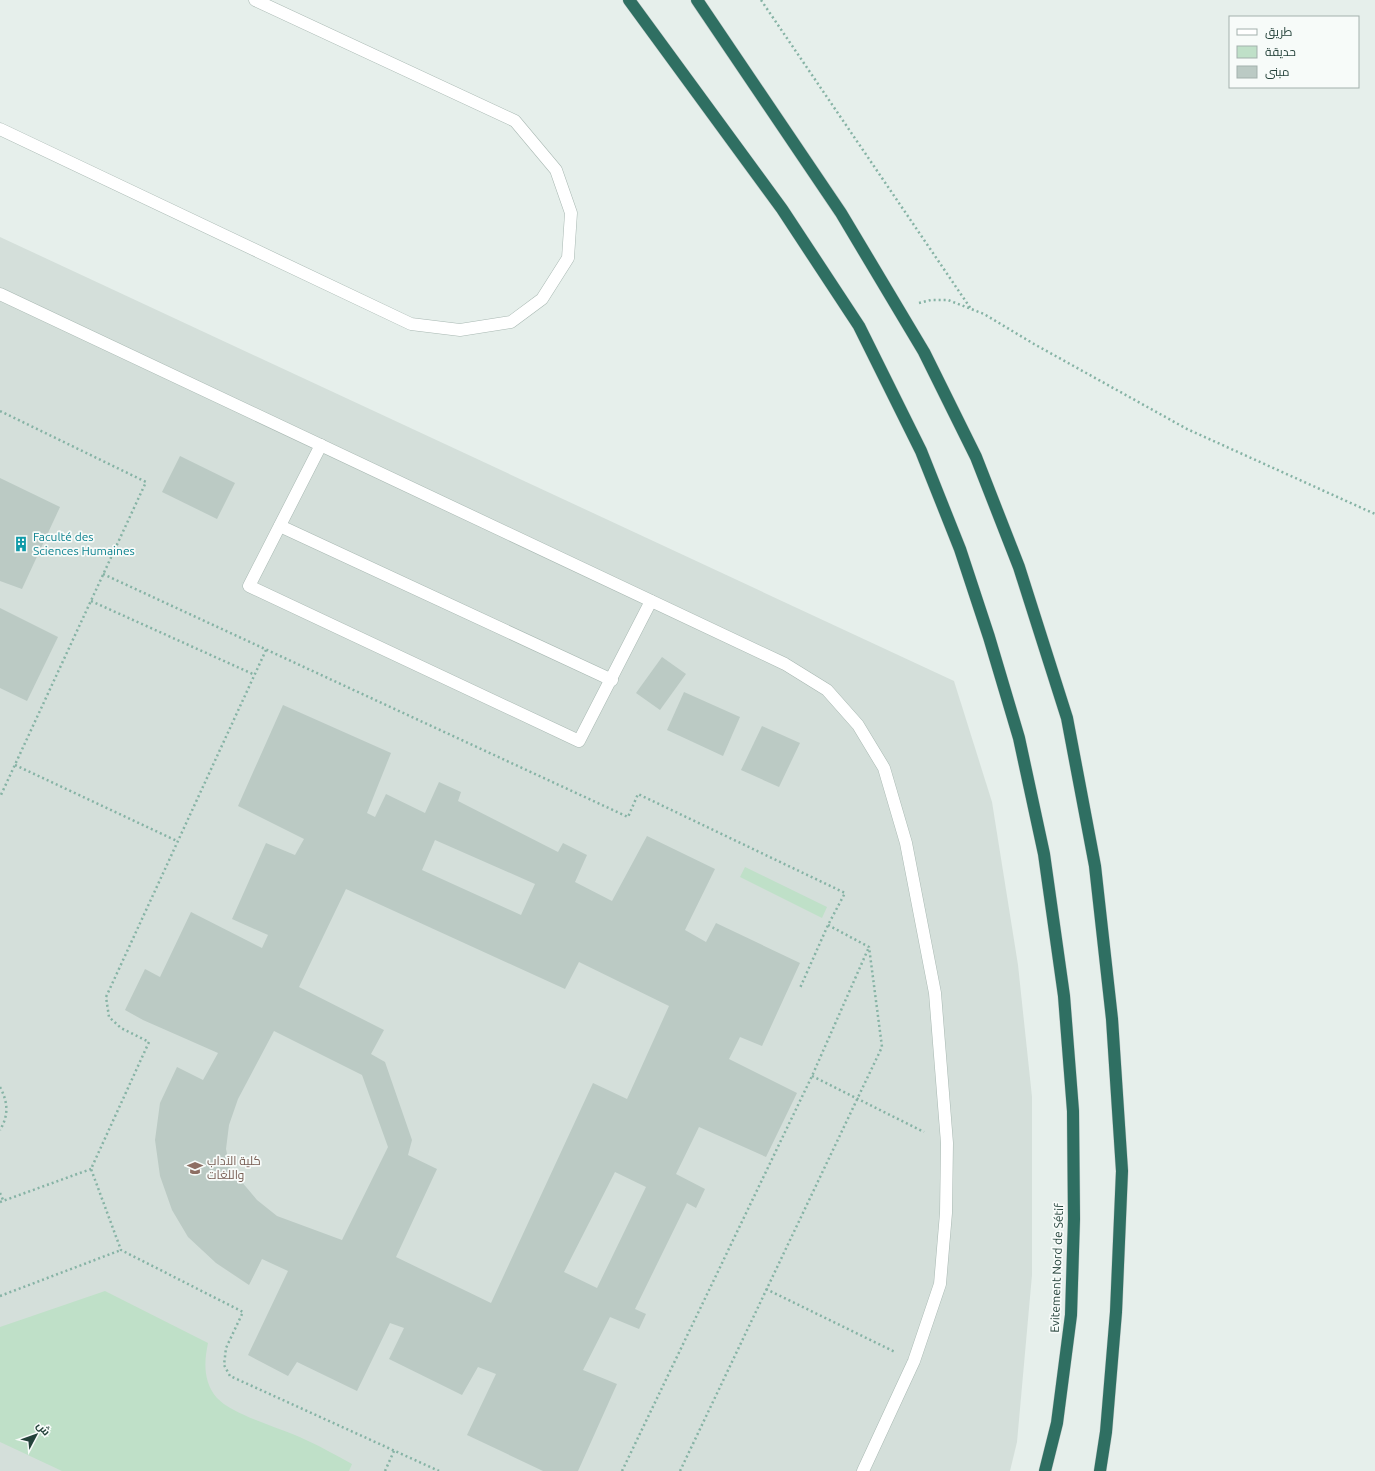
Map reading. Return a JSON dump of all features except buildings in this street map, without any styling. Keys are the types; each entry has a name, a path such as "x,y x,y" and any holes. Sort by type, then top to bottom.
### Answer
{"highway":[{"name":"Evitement Nord de Sétif","path":"629,0 782,209 859,326 924,458 960,549 990,637 1019,738 1044,854 1063,988 1073,1111 1074,1219 1071,1315 1057,1423 1045,1471"},
{"path":"696,0 841,213 924,352 976,457 1019,567 1067,718 1095,866 1112,1019 1122,1171 1116,1312 1106,1432 1100,1471"}],"lane":[{"path":"0,129 411,324 460,330 511,322 542,299 568,258 571,213 556,170 515,121 255,0"},
{"path":"0,294 785,664 827,690 858,726 884,768 906,842 935,993 948,1143 946,1213 940,1284 914,1361 863,1471"},
{"path":"321,445 249,586 579,741 612,680 651,601"},
{"path":"280,526 612,680"}],"path":[{"path":"761,0 971,309"},
{"path":"898,308 931,300 948,300 984,314 1034,344 1187,429 1375,514"},
{"path":"0,411 146,482 0,797"},
{"path":"103,574 628,817 638,794 845,893 828,925 800,988"},
{"path":"91,601 254,675"},
{"path":"266,650 106,997 109,1017 121,1028 149,1042 91,1169 121,1250 243,1312 226,1348 224,1365 230,1376 439,1471"},
{"path":"15,765 177,841"},
{"path":"828,925 869,947"},
{"path":"622,1471 812,1076 869,947"},
{"path":"680,1471 882,1047 869,947"},
{"path":"812,1076 948,1143"},
{"path":"0,1087 6,1098 7,1110 5,1122 0,1130"},
{"path":"0,1192 2,1201 91,1169"},
{"path":"0,1296 121,1250"},
{"path":"766,1289 914,1361"},
{"path":"385,1471 394,1451"}],"shaded area":[{"path":"0,237 954,681 992,802 1018,965 1032,1097 1032,1275 1017,1442 1010,1471 0,1471"}],"green space":[{"path":"745,867 827,907 822,918 740,877"},
{"path":"105,1291 208,1343 205,1365 207,1379 212,1392 225,1404 246,1416 296,1435 352,1464 349,1471 62,1471 0,1442 0,1327"}],"place":[{"name":"Faculté des Sciences Humaines","path":"21,544"},
{"name":"كلية الآداب واللغات","path":"195,1168"}]}
